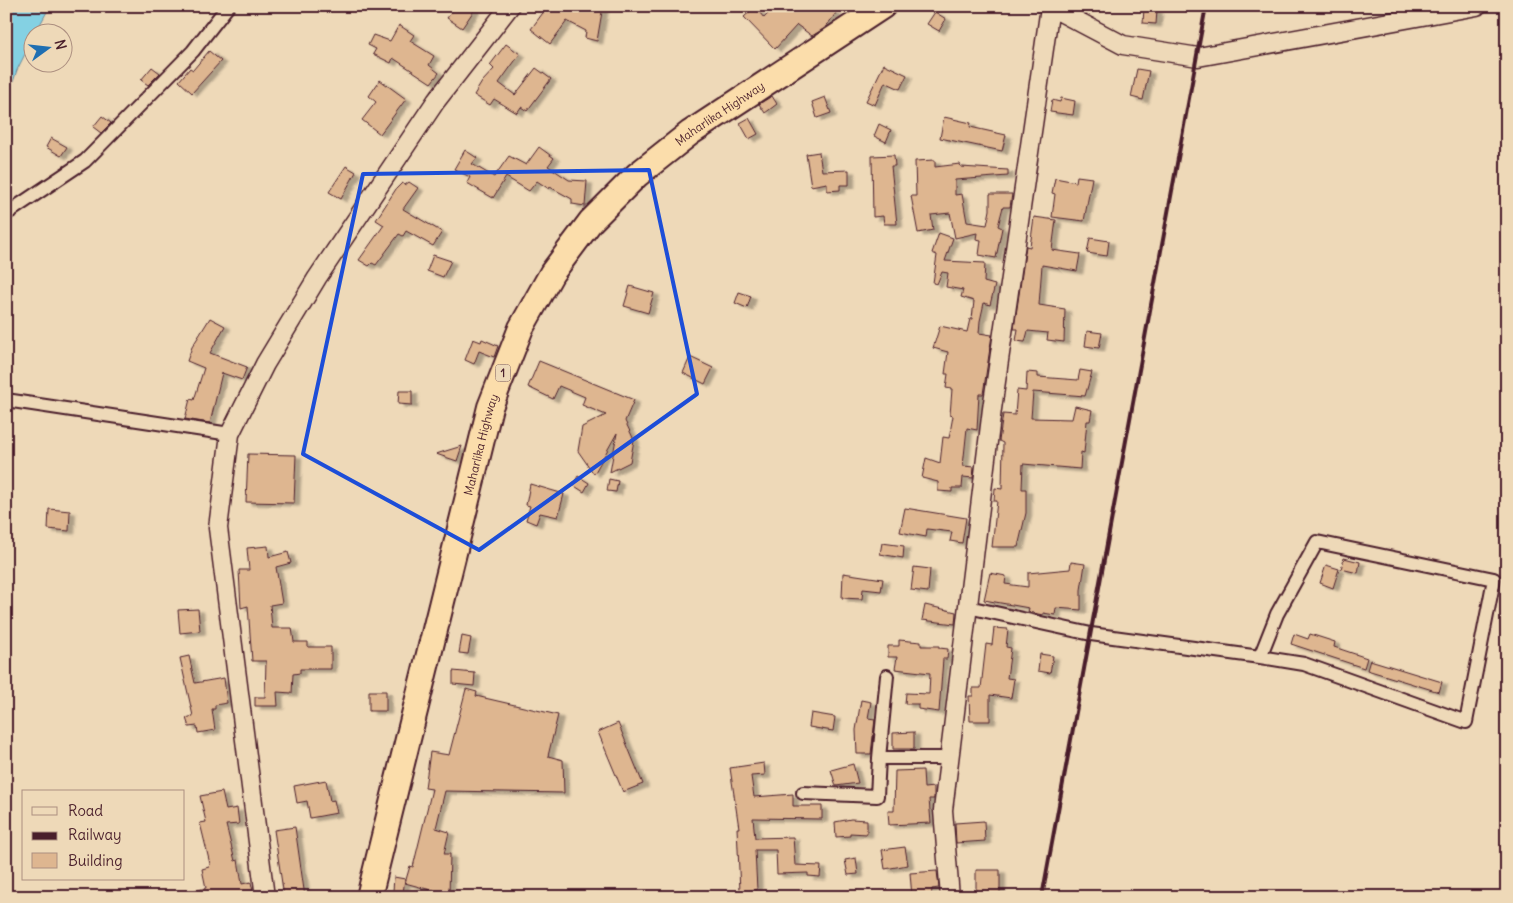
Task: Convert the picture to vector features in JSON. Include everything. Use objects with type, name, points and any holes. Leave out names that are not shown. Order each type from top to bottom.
[{"type":"highway","name":"Maharlika Highway","points":[[368,897],[490,407],[521,328],[552,272],[591,221],[637,175],[690,133],[883,6]]},
{"type":"street","points":[[6,214],[86,161],[193,51],[228,6]]},
{"type":"street","points":[[266,897],[218,528],[230,434],[264,364],[317,278],[436,101],[510,6]]},
{"type":"street","points":[[950,897],[943,810],[992,409],[1050,6],[1122,45],[1198,57],[1477,6]]},
{"type":"street","points":[[6,400],[230,434]]},
{"type":"street","points":[[968,607],[1091,634],[1304,664],[1466,722],[1494,579],[1317,542],[1277,614],[1260,657]]},
{"type":"street","points":[[804,793],[877,796],[887,676]]},
{"type":"street","points":[[879,758],[950,758]]},
{"type":"highlighted area","points":[[649,170],[697,394],[479,550],[303,454],[363,174]]},
{"type":"water","points":[[6,6],[50,6],[41,22],[22,22],[22,60],[6,103]]},
{"type":"building","points":[[456,6],[477,6],[462,28],[447,18]]},
{"type":"building","points":[[548,6],[603,6],[597,41],[585,38],[586,31],[567,21],[550,44],[531,29]]},
{"type":"building","points":[[775,6],[827,6],[836,13],[825,28],[812,36],[797,25],[775,49],[744,17],[755,7],[764,18]]},
{"type":"building","points":[[1144,8],[1157,10],[1156,24],[1143,23]]},
{"type":"building","points":[[935,12],[946,19],[939,31],[927,24]]},
{"type":"building","points":[[399,25],[414,35],[410,41],[434,56],[429,65],[439,73],[431,83],[393,58],[391,63],[373,54],[376,49],[368,45],[373,35],[390,41]]},
{"type":"building","points":[[506,44],[520,54],[499,83],[515,95],[536,68],[551,79],[527,111],[521,107],[517,113],[494,99],[490,105],[474,95],[482,82],[494,69],[490,65]]},
{"type":"building","points":[[209,51],[221,61],[192,93],[179,81],[190,68],[193,70]]},
{"type":"building","points":[[884,64],[907,75],[900,89],[885,82],[875,105],[866,101]]},
{"type":"building","points":[[152,67],[160,73],[148,85],[141,80]]},
{"type":"building","points":[[1137,69],[1149,71],[1143,100],[1131,97]]},
{"type":"building","points":[[380,80],[406,99],[380,134],[362,120],[376,102],[369,96]]},
{"type":"building","points":[[772,96],[777,104],[765,113],[759,104]]},
{"type":"building","points":[[825,97],[831,113],[817,118],[812,102]]},
{"type":"building","points":[[1061,98],[1075,101],[1073,115],[1050,112],[1052,100],[1060,102]]},
{"type":"building","points":[[102,116],[111,123],[101,133],[93,127]]},
{"type":"building","points":[[944,117],[971,123],[970,127],[1006,135],[1002,151],[940,138]]},
{"type":"building","points":[[749,118],[758,134],[749,139],[740,123]]},
{"type":"building","points":[[879,124],[891,130],[886,142],[874,136]]},
{"type":"building","points":[[51,138],[67,147],[61,156],[46,147]]},
{"type":"building","points":[[539,147],[554,158],[548,166],[569,180],[587,181],[585,206],[572,204],[572,199],[550,187],[549,189],[537,181],[529,191],[506,177],[493,198],[467,183],[470,177],[454,169],[465,150],[477,158],[472,164],[494,177],[509,156],[526,165]]},
{"type":"building","points":[[819,152],[822,171],[849,170],[849,185],[840,185],[840,190],[827,191],[827,183],[811,186],[806,154]]},
{"type":"building","points":[[894,155],[895,166],[891,166],[897,224],[884,224],[883,216],[873,217],[872,156]]},
{"type":"building","points":[[935,160],[935,167],[960,164],[961,167],[1008,170],[1008,176],[955,180],[955,195],[962,194],[967,222],[987,225],[990,210],[990,194],[1012,194],[1010,207],[1003,207],[998,226],[1002,228],[996,258],[979,255],[981,240],[976,239],[977,233],[955,238],[950,213],[931,215],[933,230],[918,233],[911,196],[916,196],[915,161]]},
{"type":"building","points":[[346,166],[356,172],[341,199],[329,192]]},
{"type":"building","points":[[1077,176],[1092,178],[1084,221],[1052,217],[1055,194],[1052,193],[1055,178],[1076,182]]},
{"type":"building","points":[[409,182],[418,188],[403,209],[442,232],[433,246],[406,231],[403,236],[399,234],[376,265],[372,263],[369,266],[359,260],[384,225],[376,220],[396,189],[402,183],[405,185]]},
{"type":"building","points":[[1034,217],[1056,220],[1052,250],[1080,254],[1077,271],[1042,265],[1039,305],[1065,309],[1064,342],[1047,340],[1048,333],[1028,331],[1025,342],[1016,341],[1018,329],[1014,329],[1026,246],[1030,247]]},
{"type":"building","points":[[939,233],[953,238],[945,261],[985,263],[984,282],[995,285],[990,305],[984,303],[980,321],[979,333],[992,335],[983,394],[979,394],[977,430],[967,428],[963,466],[974,467],[973,478],[963,477],[962,488],[952,488],[952,492],[938,491],[938,482],[922,478],[926,458],[940,463],[943,437],[949,438],[953,416],[950,415],[952,389],[946,388],[948,374],[945,374],[948,352],[933,348],[940,326],[967,332],[970,319],[972,319],[974,301],[961,297],[963,290],[946,287],[948,273],[942,272],[937,284],[933,283],[937,255],[932,253]]},
{"type":"building","points":[[1090,238],[1109,241],[1107,256],[1087,253]]},
{"type":"building","points":[[433,255],[451,261],[443,277],[427,271]]},
{"type":"building","points":[[630,286],[654,293],[648,313],[624,306]]},
{"type":"building","points":[[739,292],[751,296],[747,308],[735,303]]},
{"type":"building","points":[[210,318],[225,326],[210,353],[247,367],[242,380],[222,373],[210,423],[185,419],[190,399],[194,400],[204,368],[187,361],[192,347]]},
{"type":"building","points":[[1087,331],[1102,333],[1099,348],[1085,346]]},
{"type":"building","points":[[473,339],[481,342],[482,339],[498,346],[494,357],[479,351],[474,364],[465,360]]},
{"type":"building","points":[[690,357],[713,368],[705,384],[683,373]]},
{"type":"building","points":[[539,361],[634,400],[625,421],[634,440],[630,462],[610,472],[617,433],[594,474],[578,451],[582,427],[606,415],[582,405],[585,397],[559,386],[553,399],[528,387]]},
{"type":"building","points":[[1080,370],[1092,372],[1085,396],[1033,392],[1031,418],[1072,419],[1075,406],[1092,410],[1090,421],[1087,421],[1084,453],[1081,452],[1080,469],[1023,464],[1022,489],[1026,489],[1026,513],[1018,547],[992,547],[997,501],[994,501],[995,488],[1002,489],[1003,443],[999,441],[1003,414],[1015,415],[1017,390],[1026,391],[1027,372],[1038,373],[1038,377],[1078,380]]},
{"type":"building","points":[[399,391],[412,391],[412,405],[398,404]]},
{"type":"building","points":[[462,446],[457,461],[436,454]]},
{"type":"building","points":[[248,454],[296,455],[294,503],[246,502]]},
{"type":"building","points":[[578,476],[589,483],[584,492],[573,485]]},
{"type":"building","points":[[609,479],[618,481],[616,492],[607,491]]},
{"type":"building","points":[[530,484],[564,494],[558,517],[540,513],[536,524],[526,520],[530,506],[526,505]]},
{"type":"building","points":[[905,508],[966,518],[962,543],[950,541],[952,532],[927,529],[926,537],[900,532]]},
{"type":"building","points":[[49,509],[70,511],[69,531],[48,529]]},
{"type":"building","points":[[882,543],[904,546],[903,558],[880,554]]},
{"type":"building","points":[[268,546],[269,557],[288,552],[291,563],[276,567],[282,603],[270,605],[272,628],[292,628],[294,642],[308,642],[308,647],[331,647],[331,669],[300,669],[300,673],[293,674],[292,693],[277,692],[278,706],[255,706],[255,697],[265,697],[266,661],[252,661],[248,606],[241,608],[239,570],[249,570],[247,548]]},
{"type":"building","points":[[1344,558],[1360,562],[1358,573],[1341,569]]},
{"type":"building","points":[[1071,562],[1085,564],[1081,590],[1081,610],[1056,608],[1055,615],[1043,613],[1043,615],[1028,612],[1029,608],[984,600],[990,573],[1006,576],[1005,584],[1028,587],[1028,573],[1070,569]]},
{"type":"building","points":[[1326,565],[1339,569],[1333,588],[1320,583]]},
{"type":"building","points":[[914,567],[930,569],[928,592],[911,590]]},
{"type":"building","points":[[843,573],[883,579],[881,591],[863,589],[862,599],[842,598]]},
{"type":"building","points":[[925,605],[956,612],[955,624],[922,620]]},
{"type":"building","points":[[198,609],[200,631],[180,633],[178,610]]},
{"type":"building","points":[[994,628],[1008,629],[1006,647],[1011,648],[1007,678],[1014,679],[1011,698],[990,695],[990,721],[970,721],[969,696],[973,696],[973,688],[981,688],[986,644],[992,645]]},
{"type":"building","points":[[1294,634],[1308,639],[1310,634],[1335,642],[1334,647],[1367,658],[1364,668],[1291,644]]},
{"type":"building","points":[[462,636],[471,638],[468,654],[459,653]]},
{"type":"building","points":[[899,640],[921,642],[921,646],[939,646],[939,648],[948,649],[947,659],[943,659],[939,712],[918,709],[918,704],[905,704],[906,693],[929,694],[930,673],[895,669],[897,657],[888,657],[888,646],[899,646]]},
{"type":"building","points":[[1040,654],[1053,656],[1050,673],[1038,671]]},
{"type":"building","points":[[189,656],[195,683],[224,678],[227,703],[215,705],[215,709],[212,709],[215,730],[198,733],[197,726],[189,727],[186,718],[193,716],[180,658]]},
{"type":"building","points":[[1370,660],[1442,682],[1439,692],[1367,670]]},
{"type":"building","points":[[453,671],[475,673],[474,686],[453,684]]},
{"type":"building","points":[[466,689],[477,692],[476,696],[558,715],[548,756],[563,760],[564,793],[445,791],[436,828],[449,832],[444,854],[450,854],[449,895],[405,883],[410,866],[413,867],[432,789],[425,788],[430,752],[449,755]]},
{"type":"building","points":[[369,691],[386,691],[386,711],[369,711]]},
{"type":"building","points":[[861,700],[871,702],[868,718],[875,719],[871,754],[857,754],[856,730]]},
{"type":"building","points":[[811,713],[835,717],[833,731],[809,727]]},
{"type":"building","points":[[618,723],[643,784],[623,792],[598,732]]},
{"type":"building","points":[[914,732],[914,749],[893,749],[893,733]]},
{"type":"building","points":[[764,763],[765,775],[751,776],[754,797],[793,794],[793,806],[822,806],[822,819],[753,818],[755,838],[793,837],[795,865],[821,866],[820,877],[808,876],[808,873],[777,874],[776,850],[755,850],[757,890],[740,891],[737,828],[739,828],[730,768]]},
{"type":"building","points":[[853,764],[858,783],[836,786],[831,770]]},
{"type":"building","points":[[923,770],[924,788],[934,787],[934,799],[929,799],[931,823],[889,825],[888,811],[894,811],[895,771]]},
{"type":"building","points":[[326,780],[330,801],[334,800],[337,813],[310,818],[307,801],[297,803],[294,786]]},
{"type":"building","points":[[222,792],[226,810],[237,808],[239,824],[226,825],[235,861],[238,860],[242,884],[251,882],[254,897],[184,897],[183,894],[206,888],[202,869],[209,867],[210,864],[200,823],[206,822],[200,796]]},
{"type":"building","points":[[851,819],[867,820],[867,834],[850,833],[850,836],[836,837],[835,822]]},
{"type":"building","points":[[984,821],[985,841],[956,843],[955,823]]},
{"type":"building","points":[[295,827],[305,897],[284,897],[274,830]]},
{"type":"building","points":[[905,847],[908,865],[885,869],[882,850]]},
{"type":"building","points":[[856,858],[858,874],[848,875],[845,860]]},
{"type":"building","points":[[976,870],[1000,870],[1000,893],[976,893]]},
{"type":"building","points":[[937,871],[939,888],[932,889],[931,897],[912,897],[910,873]]},
{"type":"building","points":[[394,877],[405,879],[403,893],[393,891]]},
{"type":"railway","points":[[1042,897],[1206,6]]}]
